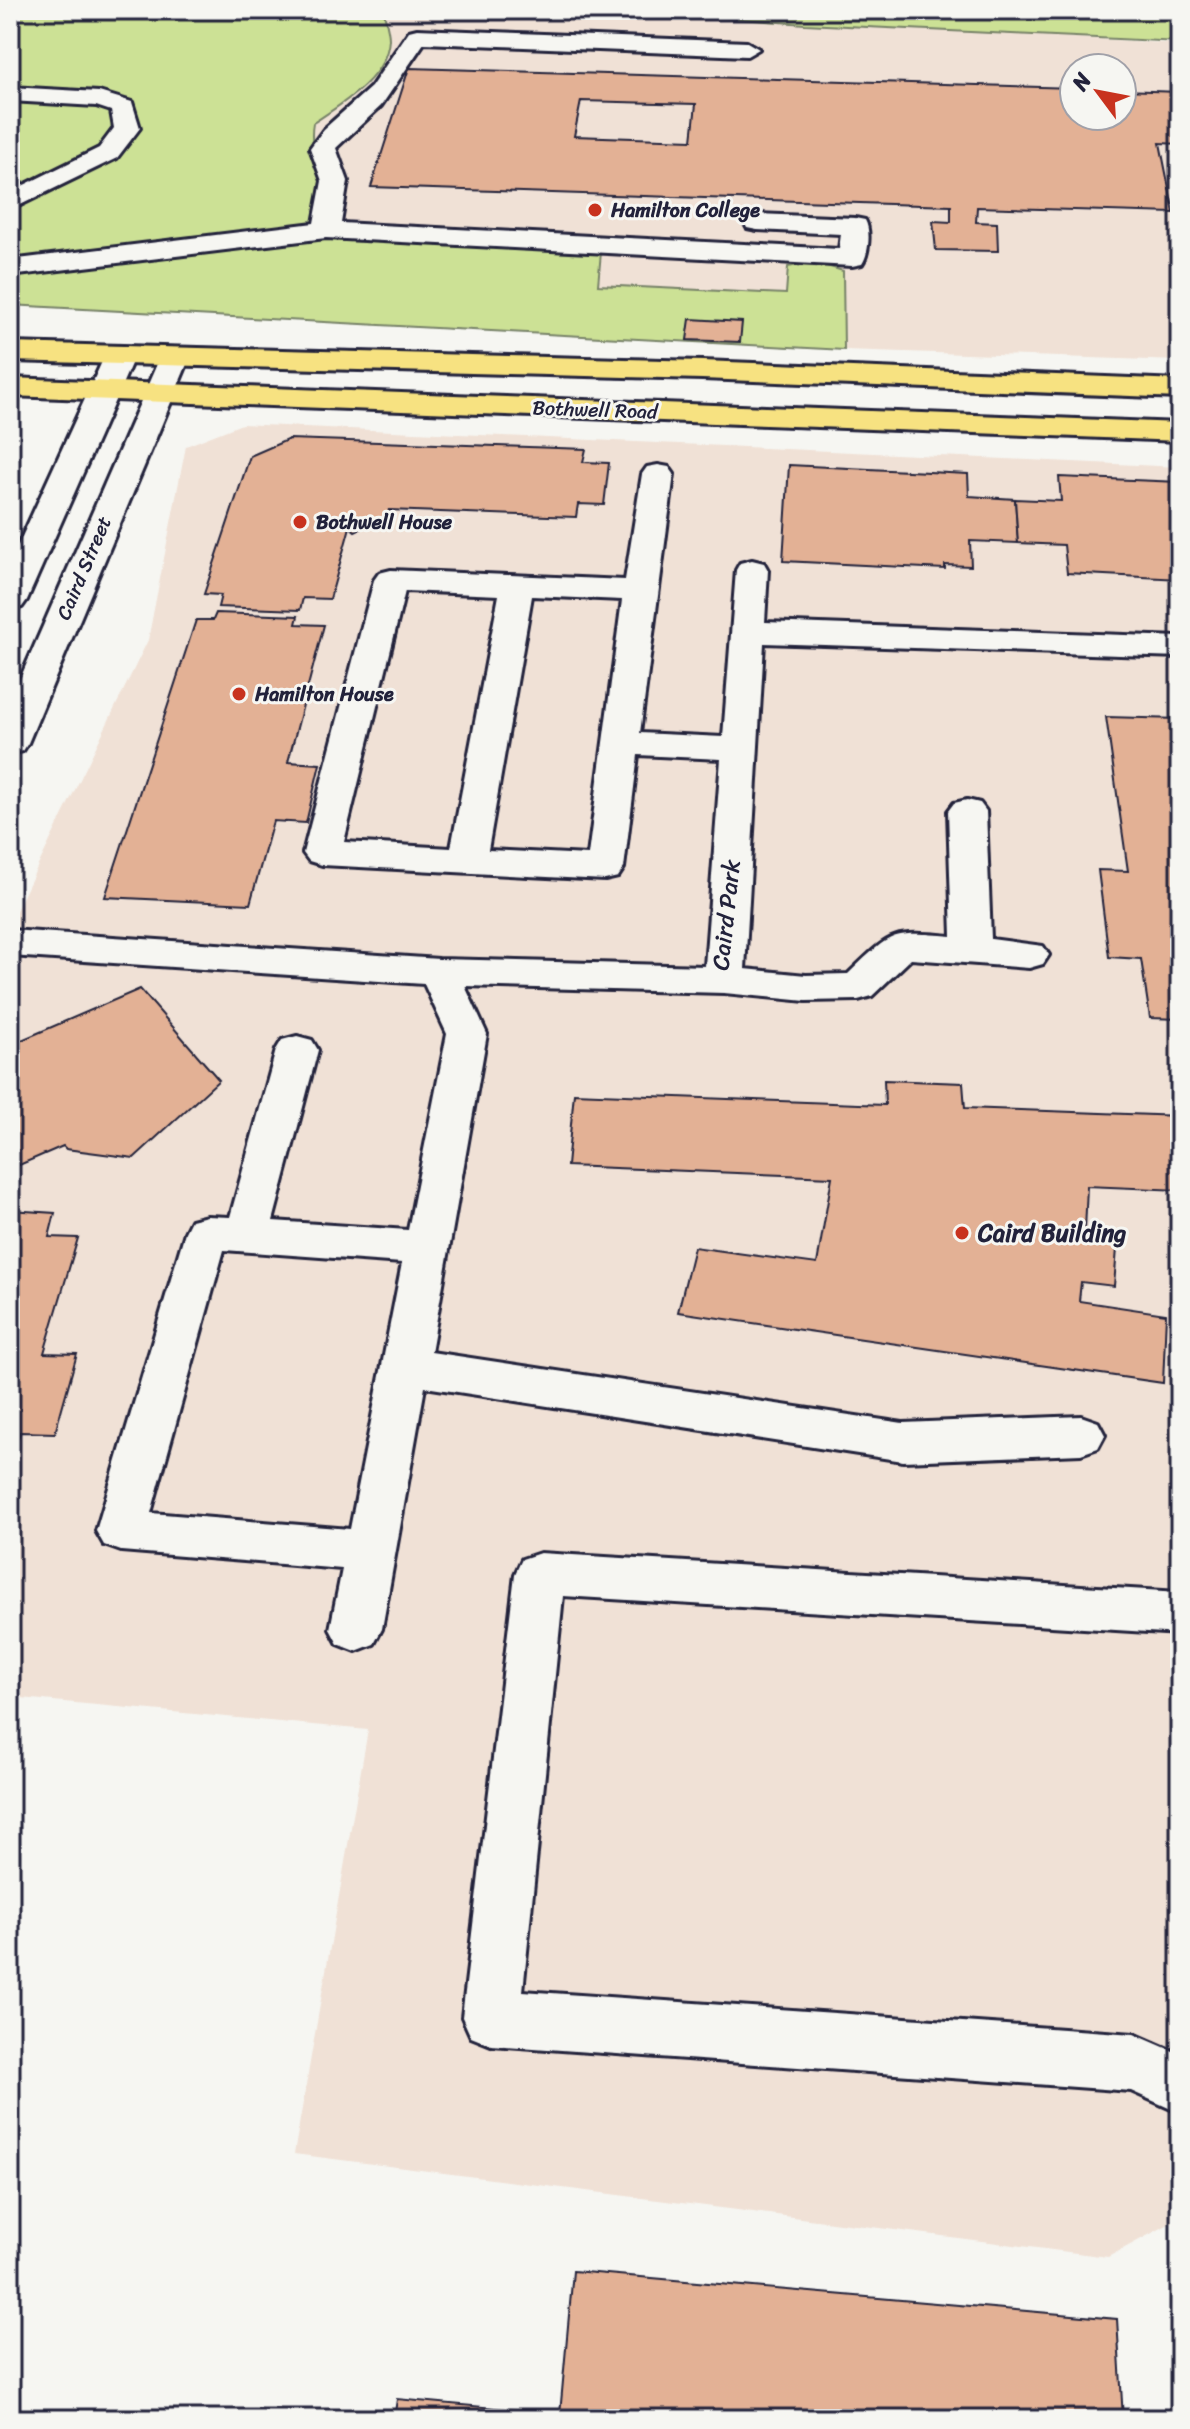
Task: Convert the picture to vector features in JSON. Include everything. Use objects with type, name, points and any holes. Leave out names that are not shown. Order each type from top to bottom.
[{"type":"main road","name":"Bothwell Road","points":[[10,352],[702,370],[1180,389]]},
{"type":"main road","name":"Bothwell Road","points":[[10,387],[1180,432]]},
{"type":"street","points":[[326,230],[335,181],[323,148],[333,129],[361,113],[386,86],[417,36],[747,49]]},
{"type":"street","points":[[10,94],[99,99],[123,107],[127,128],[108,153],[10,202]]},
{"type":"street","points":[[10,268],[326,230],[852,258],[855,226],[757,222]]},
{"type":"street","points":[[10,600],[120,355]]},
{"type":"street","name":"Caird Street","points":[[10,743],[175,357]]},
{"type":"street","points":[[640,591],[391,580],[322,853],[605,868],[658,474]]},
{"type":"street","name":"Caird Park","points":[[10,943],[439,972],[724,980],[752,570]]},
{"type":"street","points":[[467,861],[517,586]]},
{"type":"street","points":[[10,624],[59,627]]},
{"type":"street","points":[[750,632],[1180,647]]},
{"type":"street","points":[[621,743],[740,749]]},
{"type":"street","points":[[967,811],[972,951]]},
{"type":"street","points":[[724,980],[806,988],[858,987],[902,945],[1029,955]]},
{"type":"street","points":[[356,1629],[467,1034],[439,972]]},
{"type":"street","points":[[247,1235],[297,1050]]},
{"type":"street","points":[[371,1551],[121,1531],[207,1232],[427,1248]]},
{"type":"street","points":[[405,1366],[903,1442],[1081,1435]]},
{"type":"street","points":[[1180,1613],[540,1574],[491,2017],[1134,2063],[1180,2084]]},
{"type":"shaded area","name":"Hamilton College","points":[[10,10],[384,13],[621,10],[1180,44],[1180,361],[844,350],[10,305]]},
{"type":"shaded area","points":[[242,424],[1180,467],[1180,2218],[1108,2257],[294,2154],[368,1730],[10,1697],[10,923],[148,640],[186,446]]},
{"type":"green space","points":[[10,10],[417,10],[384,13],[389,39],[380,66],[361,88],[313,123],[313,146],[323,191],[322,218],[336,240],[601,252],[598,285],[786,294],[788,267],[814,262],[843,271],[844,350],[10,305]]},
{"type":"green space","points":[[621,10],[1180,10],[1180,42],[805,24]]},
{"type":"building","points":[[409,68],[1058,88],[1058,132],[1138,132],[1138,91],[1180,92],[1180,144],[1160,143],[1174,213],[977,207],[976,222],[997,223],[998,251],[936,250],[933,221],[951,222],[951,206],[371,187]],"holes":[[[581,101],[696,104],[692,140],[574,136]]]},
{"type":"building","points":[[690,319],[742,322],[740,342],[687,340]]},
{"type":"building","name":"Bothwell House","points":[[289,439],[586,449],[583,462],[609,463],[604,505],[578,504],[576,517],[388,510],[393,513],[355,531],[350,527],[330,599],[303,598],[300,610],[218,607],[221,595],[204,594],[250,456]]},
{"type":"building","points":[[789,465],[968,474],[969,496],[1015,499],[1018,543],[970,541],[971,566],[945,565],[945,569],[783,561]]},
{"type":"building","points":[[1059,477],[1180,482],[1180,579],[1067,573],[1064,545],[1018,543],[1015,499],[1061,501]]},
{"type":"building","name":"Hamilton House","points":[[216,613],[298,616],[296,624],[324,625],[288,762],[320,764],[306,823],[273,821],[250,904],[105,897],[196,620],[213,620]]},
{"type":"building","points":[[1106,717],[1180,719],[1180,1019],[1150,1018],[1141,959],[1109,957],[1098,870],[1128,871]]},
{"type":"building","points":[[140,989],[219,1080],[134,1158],[66,1149],[63,1146],[10,1169],[10,1045]]},
{"type":"building","name":"Caird Building","points":[[884,1080],[963,1083],[965,1108],[1180,1116],[1180,1190],[1087,1186],[1085,1231],[1118,1236],[1114,1286],[1081,1282],[1079,1301],[1166,1314],[1163,1383],[678,1312],[694,1247],[817,1264],[832,1177],[567,1166],[574,1093],[885,1105]]},
{"type":"building","points":[[10,1210],[55,1213],[49,1237],[78,1238],[44,1353],[77,1354],[55,1433],[20,1432],[10,1463]]},
{"type":"building","points":[[573,2271],[1117,2319],[1123,2419],[394,2419],[397,2399],[560,2414]]},
{"type":"place","name":"Hamilton College","points":[[595,210]]},
{"type":"place","name":"Bothwell House","points":[[300,522]]},
{"type":"place","name":"Hamilton House","points":[[239,694]]},
{"type":"place","name":"Caird Building","points":[[962,1233]]}]
